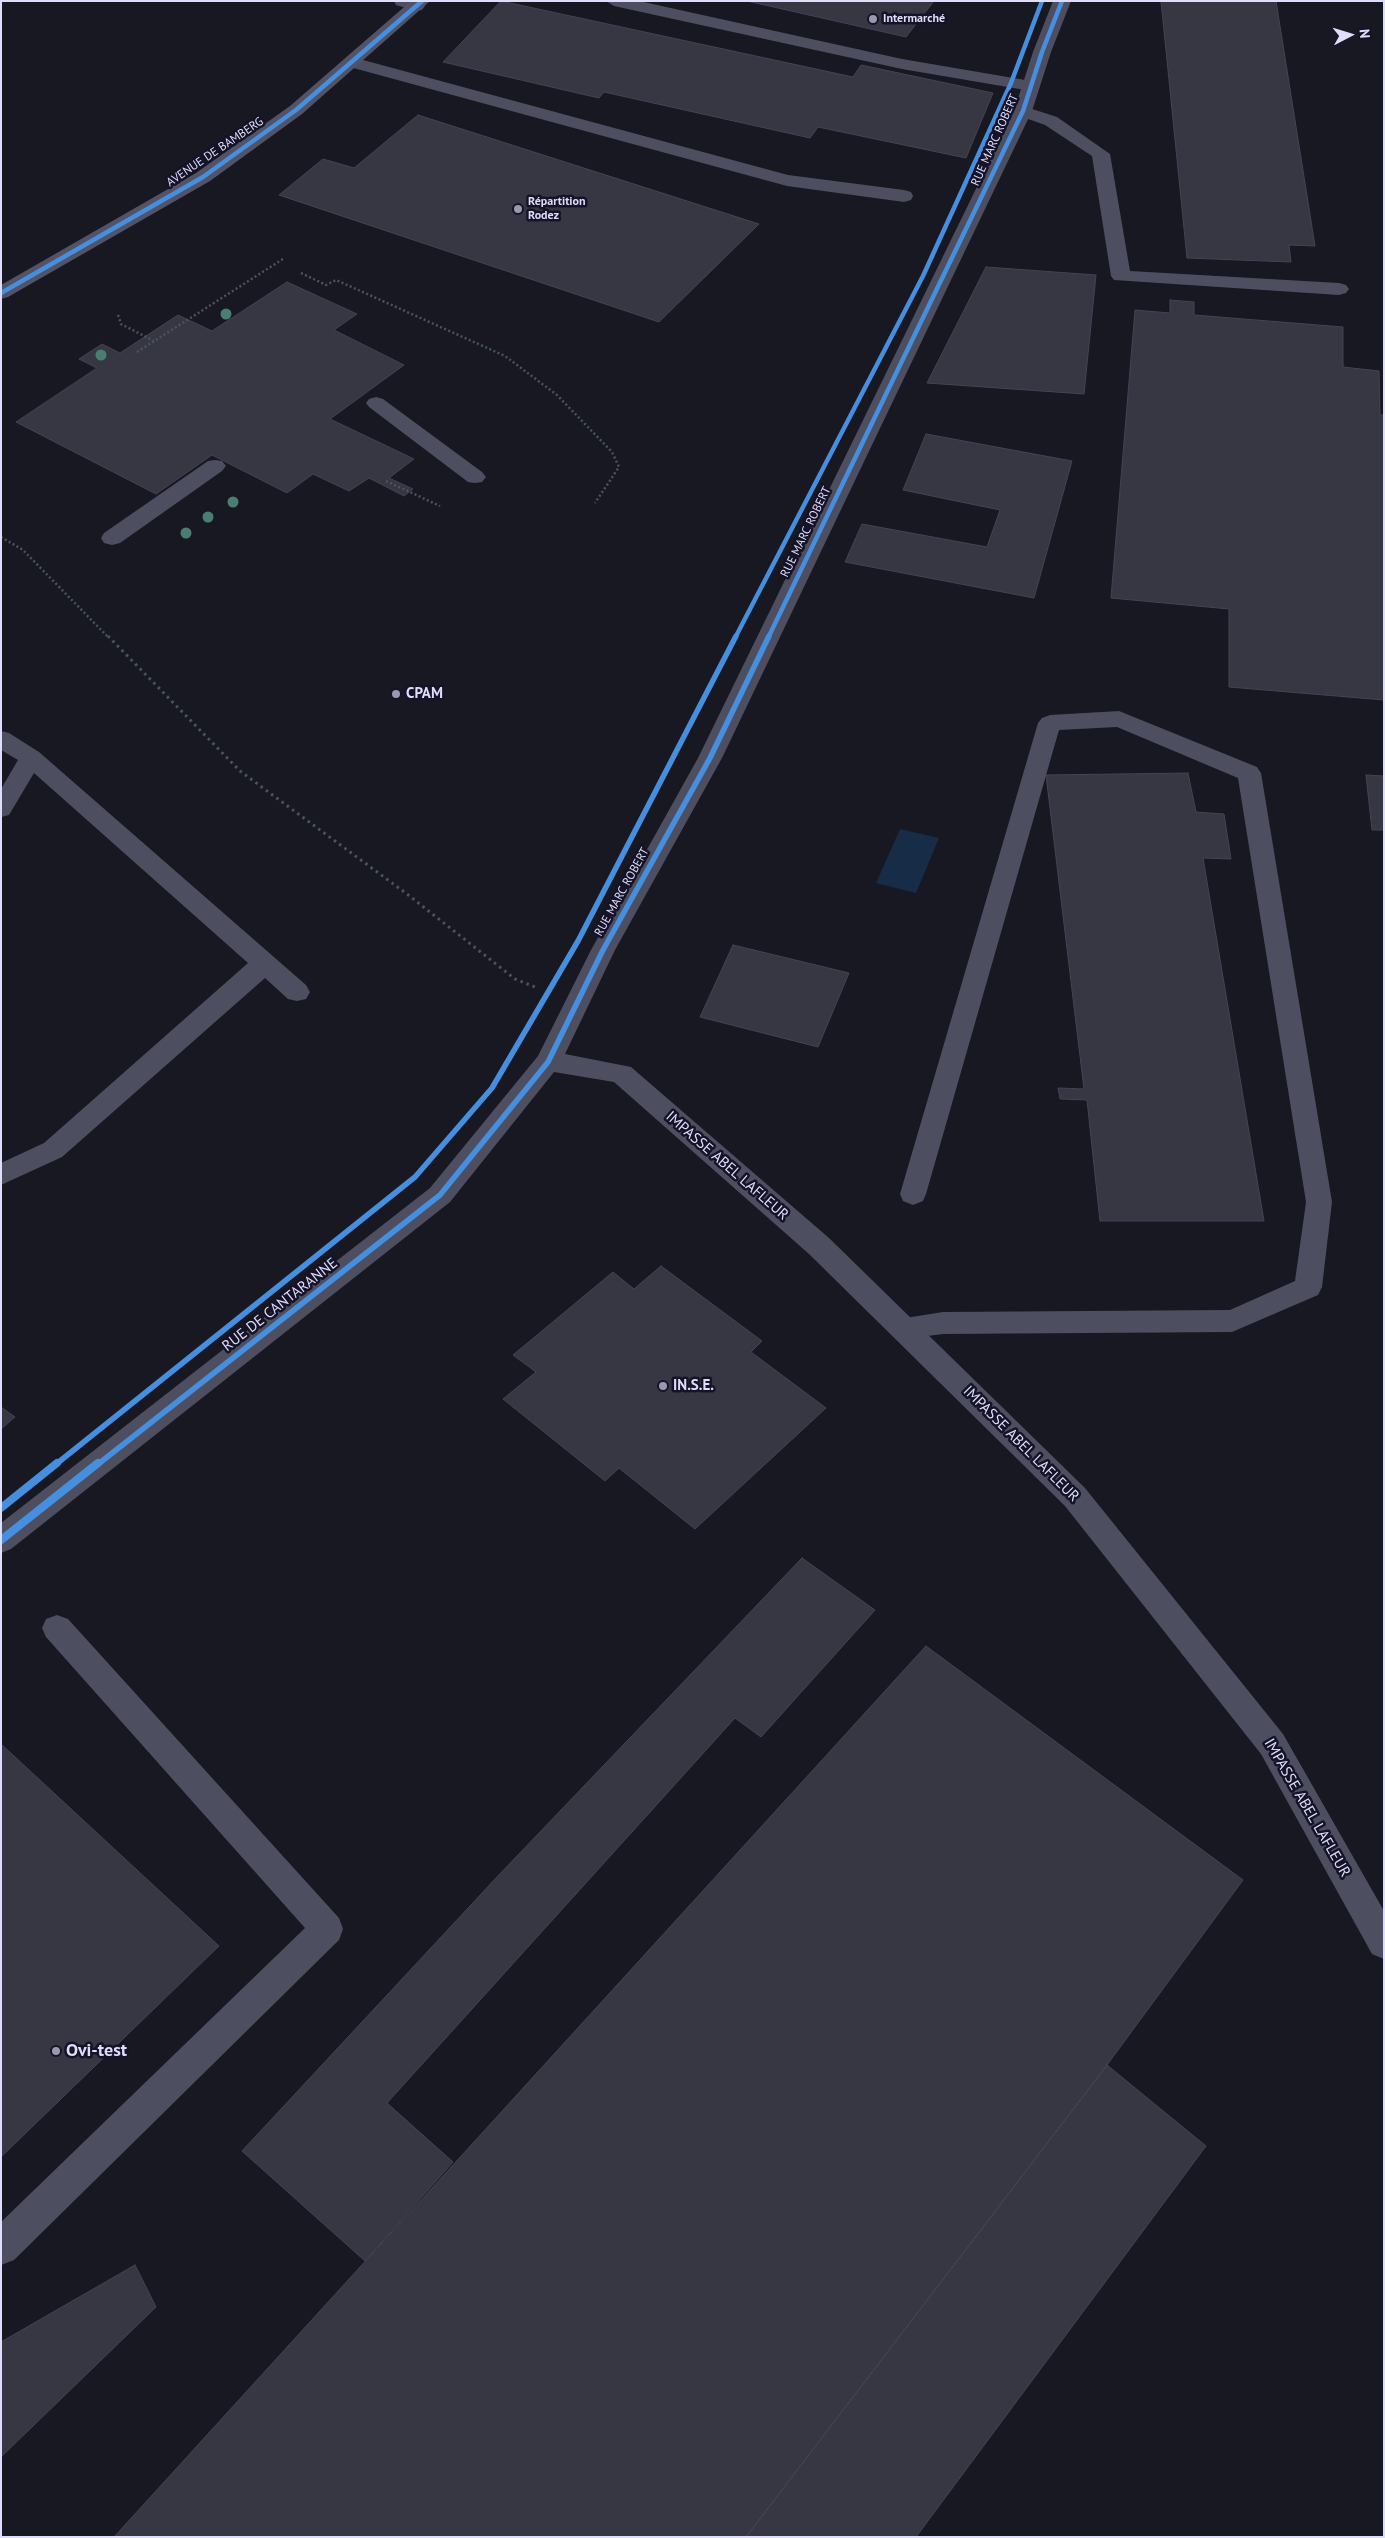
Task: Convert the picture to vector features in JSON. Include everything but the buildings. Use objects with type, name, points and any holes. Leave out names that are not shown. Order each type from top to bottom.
[{"type":"main road","name":"AVENUE DE BAMBERG","points":[[1,293],[202,177],[296,110],[352,62],[413,3]]},
{"type":"street","points":[[614,1],[902,64],[971,74],[1031,86]]},
{"type":"street","name":"RUE MARC ROBERT","points":[[548,1062],[603,950],[710,758],[1023,111],[1062,1]]},
{"type":"street","points":[[352,62],[787,180],[904,196]]},
{"type":"street","points":[[1023,111],[1051,121],[1101,154],[1121,276],[1339,289]]},
{"type":"street","points":[[376,403],[475,477]]},
{"type":"street","points":[[112,538],[215,466]]},
{"type":"street","points":[[903,1328],[943,1323],[1232,1321],[1308,1287],[1319,1202],[1249,773],[1119,719],[1050,723],[912,1194]]},
{"type":"street","points":[[1,739],[31,758],[297,992]]},
{"type":"street","points":[[1,809],[31,758]]},
{"type":"street","points":[[1,1175],[53,1150],[264,964]]},
{"type":"street","name":"IMPASSE ABEL LAFLEUR","points":[[548,1062],[574,1064],[622,1074],[819,1246],[1075,1497],[1272,1744],[1384,1942]]},
{"type":"street","name":"RUE DE CANTARANNE","points":[[1,1540],[440,1195],[548,1062]]},
{"type":"street","points":[[1,2247],[327,1928],[57,1628]]},
{"type":"path","points":[[137,352],[283,259]]},
{"type":"path","points":[[301,273],[326,285],[336,280],[504,356],[558,395],[612,452],[619,467],[594,503]]},
{"type":"path","points":[[118,315],[121,324],[154,341]]},
{"type":"path","points":[[386,481],[425,501],[443,507]]},
{"type":"path","points":[[1,537],[23,550],[240,771],[407,894],[515,979],[540,990]]},
{"type":"water","points":[[900,829],[939,838],[916,893],[876,883]]},
{"type":"cycle path","points":[[1,293],[203,177],[296,110],[422,1]]},
{"type":"cycle path","points":[[1,1508],[415,1177],[492,1088],[578,941],[923,276],[1011,83],[1042,1]]},
{"type":"cycle path","points":[[1,1540],[440,1195],[548,1062],[603,950],[710,758],[1023,111],[1042,52],[1062,1]]},
{"type":"place","name":"Intermarché","points":[[873,19]]},
{"type":"place","name":"Répartition Rodez","points":[[518,209]]},
{"type":"place","name":"CPAM","points":[[396,694]]},
{"type":"place","name":"IN.S.E.","points":[[663,1386]]},
{"type":"place","name":"Ovi-test","points":[[56,2051]]}]
